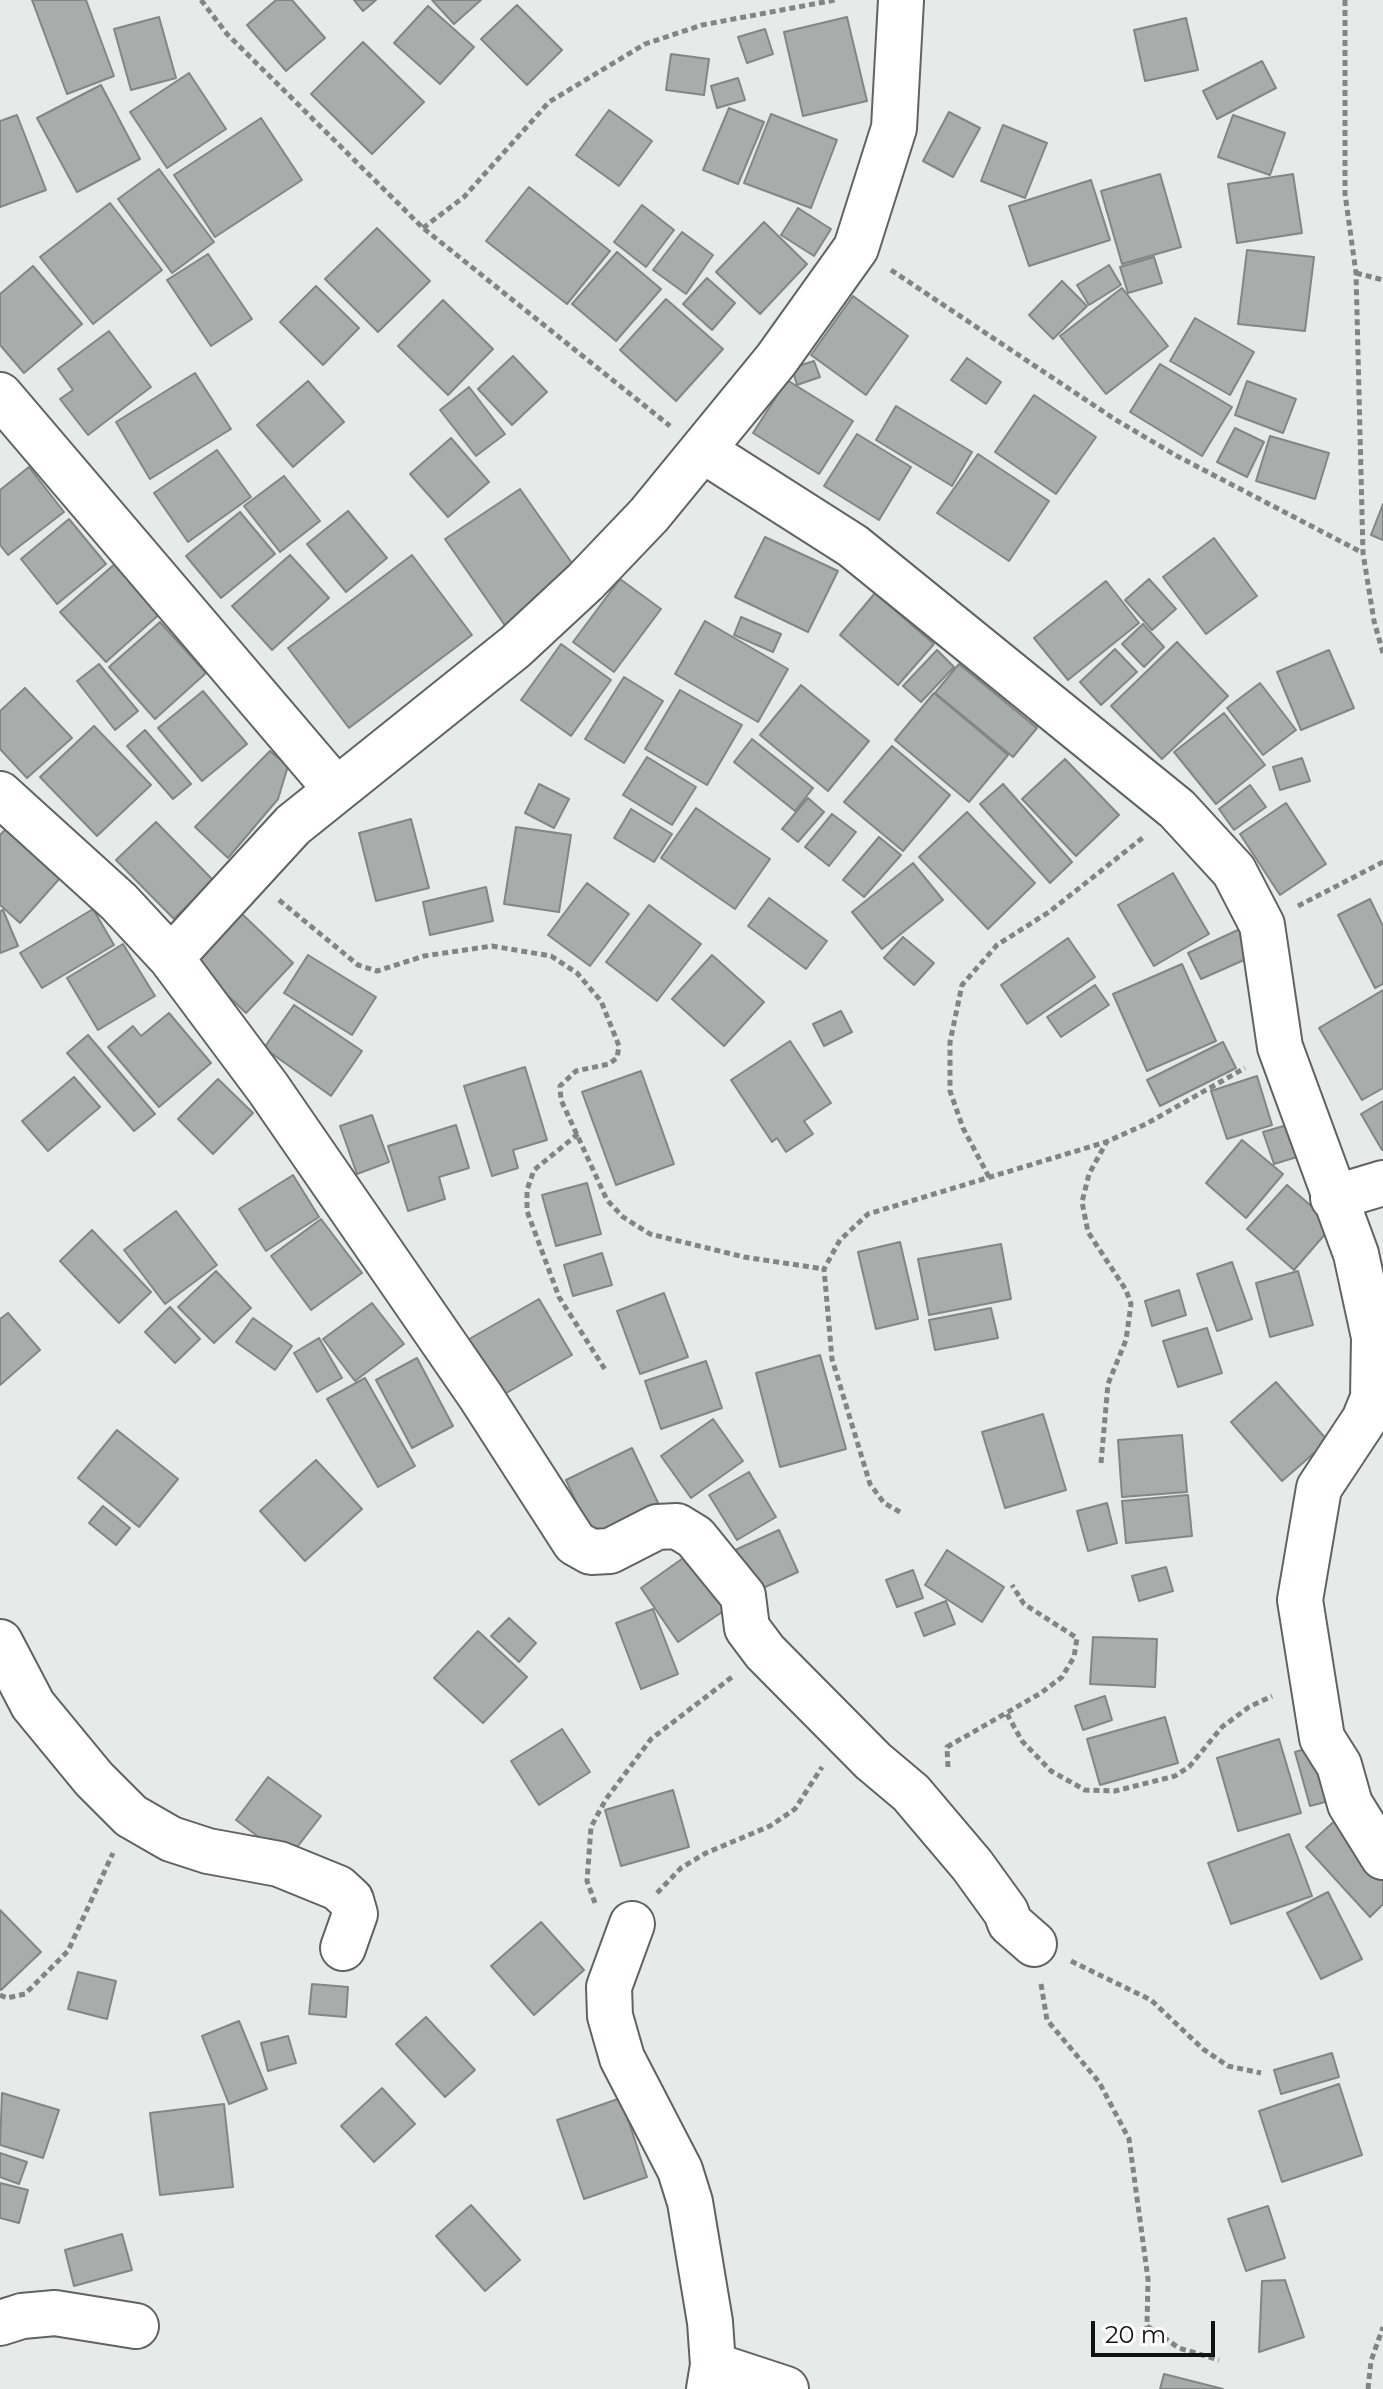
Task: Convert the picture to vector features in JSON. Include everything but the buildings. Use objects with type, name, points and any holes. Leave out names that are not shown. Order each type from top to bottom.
[{"type":"street","points":[[171,958],[293,825],[538,626],[649,515],[704,451],[856,248],[894,128],[901,0]]},
{"type":"street","points":[[0,395],[335,788]]},
{"type":"street","points":[[704,451],[853,546],[1177,809],[1234,871],[1262,925],[1280,1047],[1356,1254],[1374,1337],[1373,1398],[1364,1420],[1319,1488],[1300,1600],[1322,1738],[1339,1765],[1350,1804],[1383,1857]]},
{"type":"street","points":[[0,794],[119,902],[171,958],[277,1101],[481,1397],[575,1543],[591,1552],[610,1551],[657,1527],[677,1526],[695,1537],[743,1596],[747,1628],[765,1652],[873,1761],[911,1793],[972,1865],[1006,1912],[1010,1923],[1034,1944]]},
{"type":"street","points":[[1333,1198],[1383,1183]]},
{"type":"street","points":[[0,1642],[33,1705],[94,1779],[131,1816],[171,1839],[208,1851],[279,1864],[338,1888],[351,1900],[355,1914],[343,1948]]},
{"type":"street","points":[[632,1924],[609,1987],[610,2016],[622,2058],[680,2170],[690,2202],[710,2322],[711,2377],[786,2389]]},
{"type":"street","points":[[0,2323],[22,2316],[55,2313],[136,2326]]},
{"type":"path","points":[[201,0],[227,34],[423,228],[704,451]]},
{"type":"path","points":[[423,228],[464,197],[549,102],[645,44],[702,25],[835,0]]},
{"type":"path","points":[[1345,0],[1345,194],[1356,273],[1363,553],[1374,621],[1383,653]]},
{"type":"path","points":[[856,248],[1116,420],[1177,456],[1363,553]]},
{"type":"path","points":[[1356,273],[1383,280]]},
{"type":"path","points":[[989,1177],[963,1128],[950,1091],[950,1042],[962,985],[997,945],[1104,871],[1177,809]]},
{"type":"path","points":[[1262,925],[1383,862]]},
{"type":"path","points":[[248,874],[358,965],[377,971],[424,956],[492,946],[551,956],[577,973],[601,1001],[619,1046],[617,1058],[609,1064],[576,1071],[560,1086],[561,1100],[607,1200],[623,1217],[650,1234],[744,1257],[824,1269]]},
{"type":"path","points":[[900,1512],[884,1503],[870,1484],[830,1351],[824,1269],[840,1240],[868,1214],[1106,1142],[1190,1100],[1280,1047]]},
{"type":"path","points":[[578,1134],[534,1170],[527,1190],[527,1211],[559,1297],[606,1371]]},
{"type":"path","points":[[1101,1463],[1108,1384],[1126,1340],[1131,1304],[1126,1290],[1088,1232],[1082,1202],[1089,1174],[1106,1142]]},
{"type":"path","points":[[948,1779],[947,1747],[1007,1714],[1062,1677],[1074,1657],[1077,1638],[1024,1604],[1012,1585]]},
{"type":"path","points":[[1007,1714],[1022,1741],[1051,1771],[1085,1790],[1115,1791],[1161,1781],[1189,1767],[1222,1727],[1249,1707],[1303,1678],[1309,1649]]},
{"type":"path","points":[[765,1652],[651,1739],[625,1771],[591,1827],[587,1881],[592,1899],[610,1921],[632,1924],[681,1868],[706,1853],[770,1826],[795,1809],[827,1762]]},
{"type":"path","points":[[0,1995],[7,1998],[25,1994],[68,1951],[131,1816]]},
{"type":"path","points":[[1034,1944],[1151,2000],[1203,2049],[1228,2066],[1261,2073]]},
{"type":"path","points":[[1034,1944],[1047,2020],[1099,2082],[1129,2139],[1148,2279],[1147,2326],[1179,2348],[1219,2360]]},
{"type":"path","points":[[1368,2389],[1371,2361],[1383,2327]]}]
